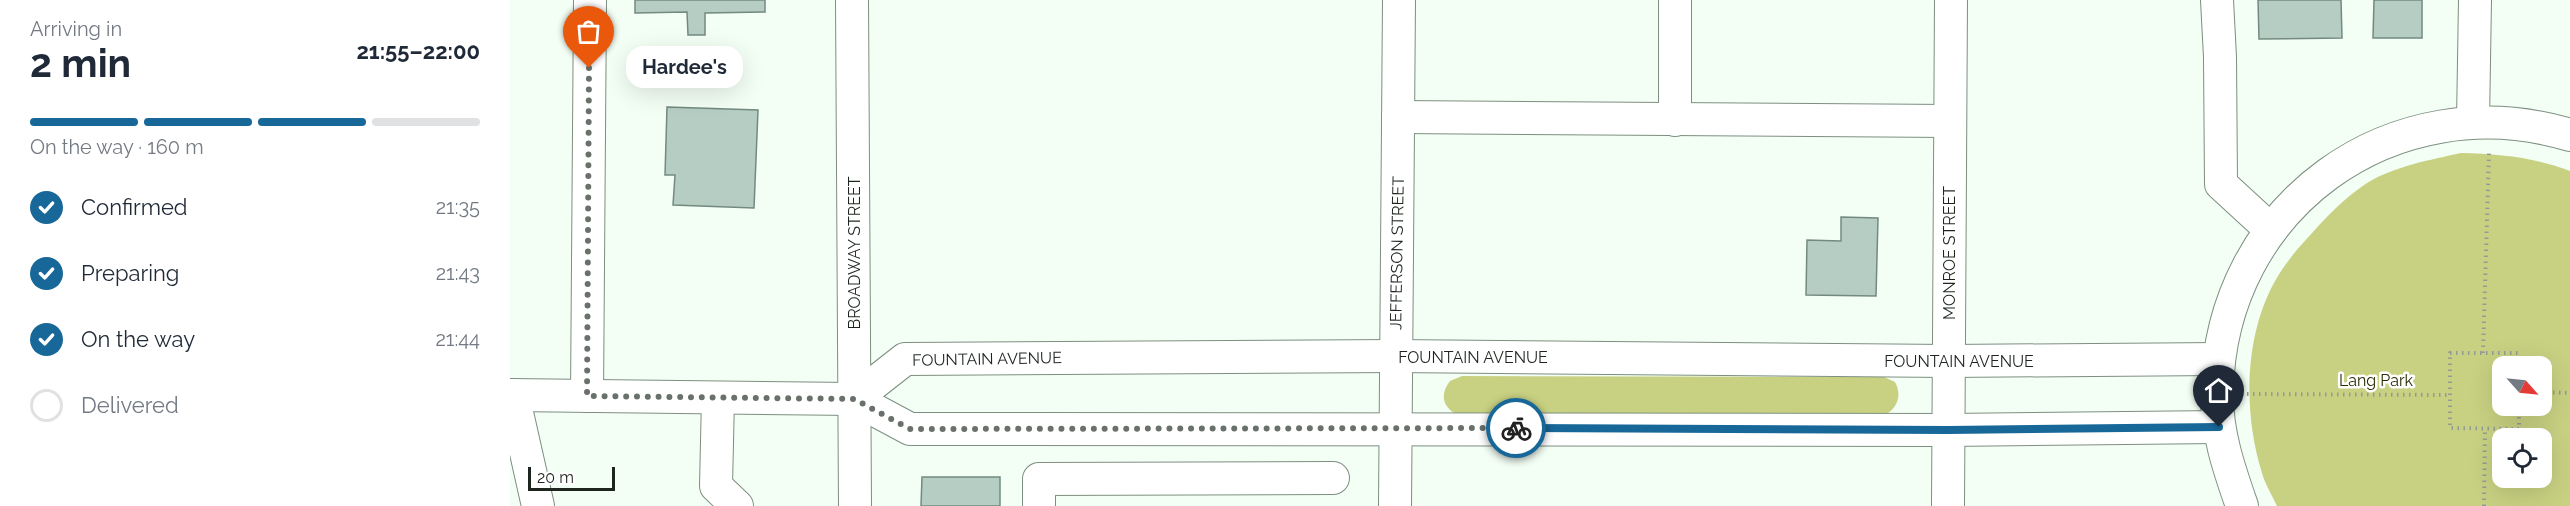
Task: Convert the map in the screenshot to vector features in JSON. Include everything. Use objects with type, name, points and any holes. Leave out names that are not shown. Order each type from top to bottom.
[{"type":"street","points":[[587,396],[590,0]]},
{"type":"street","name":"BROADWAY STREET","points":[[852,0],[855,506]]},
{"type":"street","name":"JEFFERSON STREET","points":[[1395,506],[1399,0]]},
{"type":"street","points":[[1674,120],[1675,0]]},
{"type":"street","name":"MONROE STREET","points":[[1948,506],[1951,0]]},
{"type":"street","points":[[2217,0],[2221,184],[2271,230]]},
{"type":"street","points":[[2475,0],[2482,121]]},
{"type":"street","points":[[1398,117],[1950,122]]},
{"type":"street","points":[[2242,506],[2228,469],[2219,427],[2217,393],[2219,359],[2226,322],[2238,286],[2255,253],[2271,230],[2303,194],[2332,170],[2365,150],[2399,135],[2436,126],[2482,121],[2546,128],[2570,135]]},
{"type":"street","name":"FOUNTAIN AVENUE","points":[[854,399],[905,359],[1395,356],[1949,361],[2219,359]]},
{"type":"street","points":[[538,506],[512,395],[854,399],[910,429],[1948,430],[2219,427]]},
{"type":"street","points":[[718,398],[716,486],[737,506]]},
{"type":"street","points":[[1040,429],[1039,492],[1115,478],[1202,479],[1247,493],[1320,478],[1307,429]]},
{"type":"street","points":[[1115,478],[1116,429]]},
{"type":"street","points":[[1202,429],[1202,479]]},
{"type":"path","points":[[2482,121],[2483,353]]},
{"type":"path","points":[[2519,356],[2519,353],[2450,352],[2450,428],[2519,429],[2519,416]]},
{"type":"path","points":[[2552,392],[2570,393]]},
{"type":"path","points":[[2217,393],[2450,395]]},
{"type":"path","points":[[2484,506],[2485,429]]},
{"type":"green space","name":"Lang Park","points":[[2461,153],[2489,154],[2543,162],[2570,171],[2570,506],[2277,506],[2263,477],[2255,447],[2249,391],[2255,335],[2274,283],[2304,242],[2345,200],[2378,177],[2413,164]]},
{"type":"green space","points":[[1462,376],[1884,377],[1895,382],[1898,401],[1885,415],[1458,415],[1446,405],[1444,391],[1450,381]]},
{"type":"building","points":[[635,0],[765,0],[765,12],[705,13],[705,35],[688,35],[687,12],[635,13]]},
{"type":"building","points":[[2258,0],[2341,0],[2342,38],[2259,39]]},
{"type":"building","points":[[2374,0],[2422,0],[2422,38],[2373,38]]},
{"type":"building","points":[[667,107],[758,110],[754,208],[673,205],[675,175],[665,175]]},
{"type":"building","points":[[1841,217],[1878,218],[1876,296],[1806,295],[1807,240],[1841,241]]},
{"type":"building","points":[[922,477],[1000,477],[1000,506],[921,506]]},
{"type":"way so far","points":[[589,68],[587,396],[854,399],[910,429],[1516,428]]},
{"type":"place","name":"Hardee's","points":[[589,68]]},
{"type":"route","points":[[1516,428],[1948,430],[2219,427]]}]
